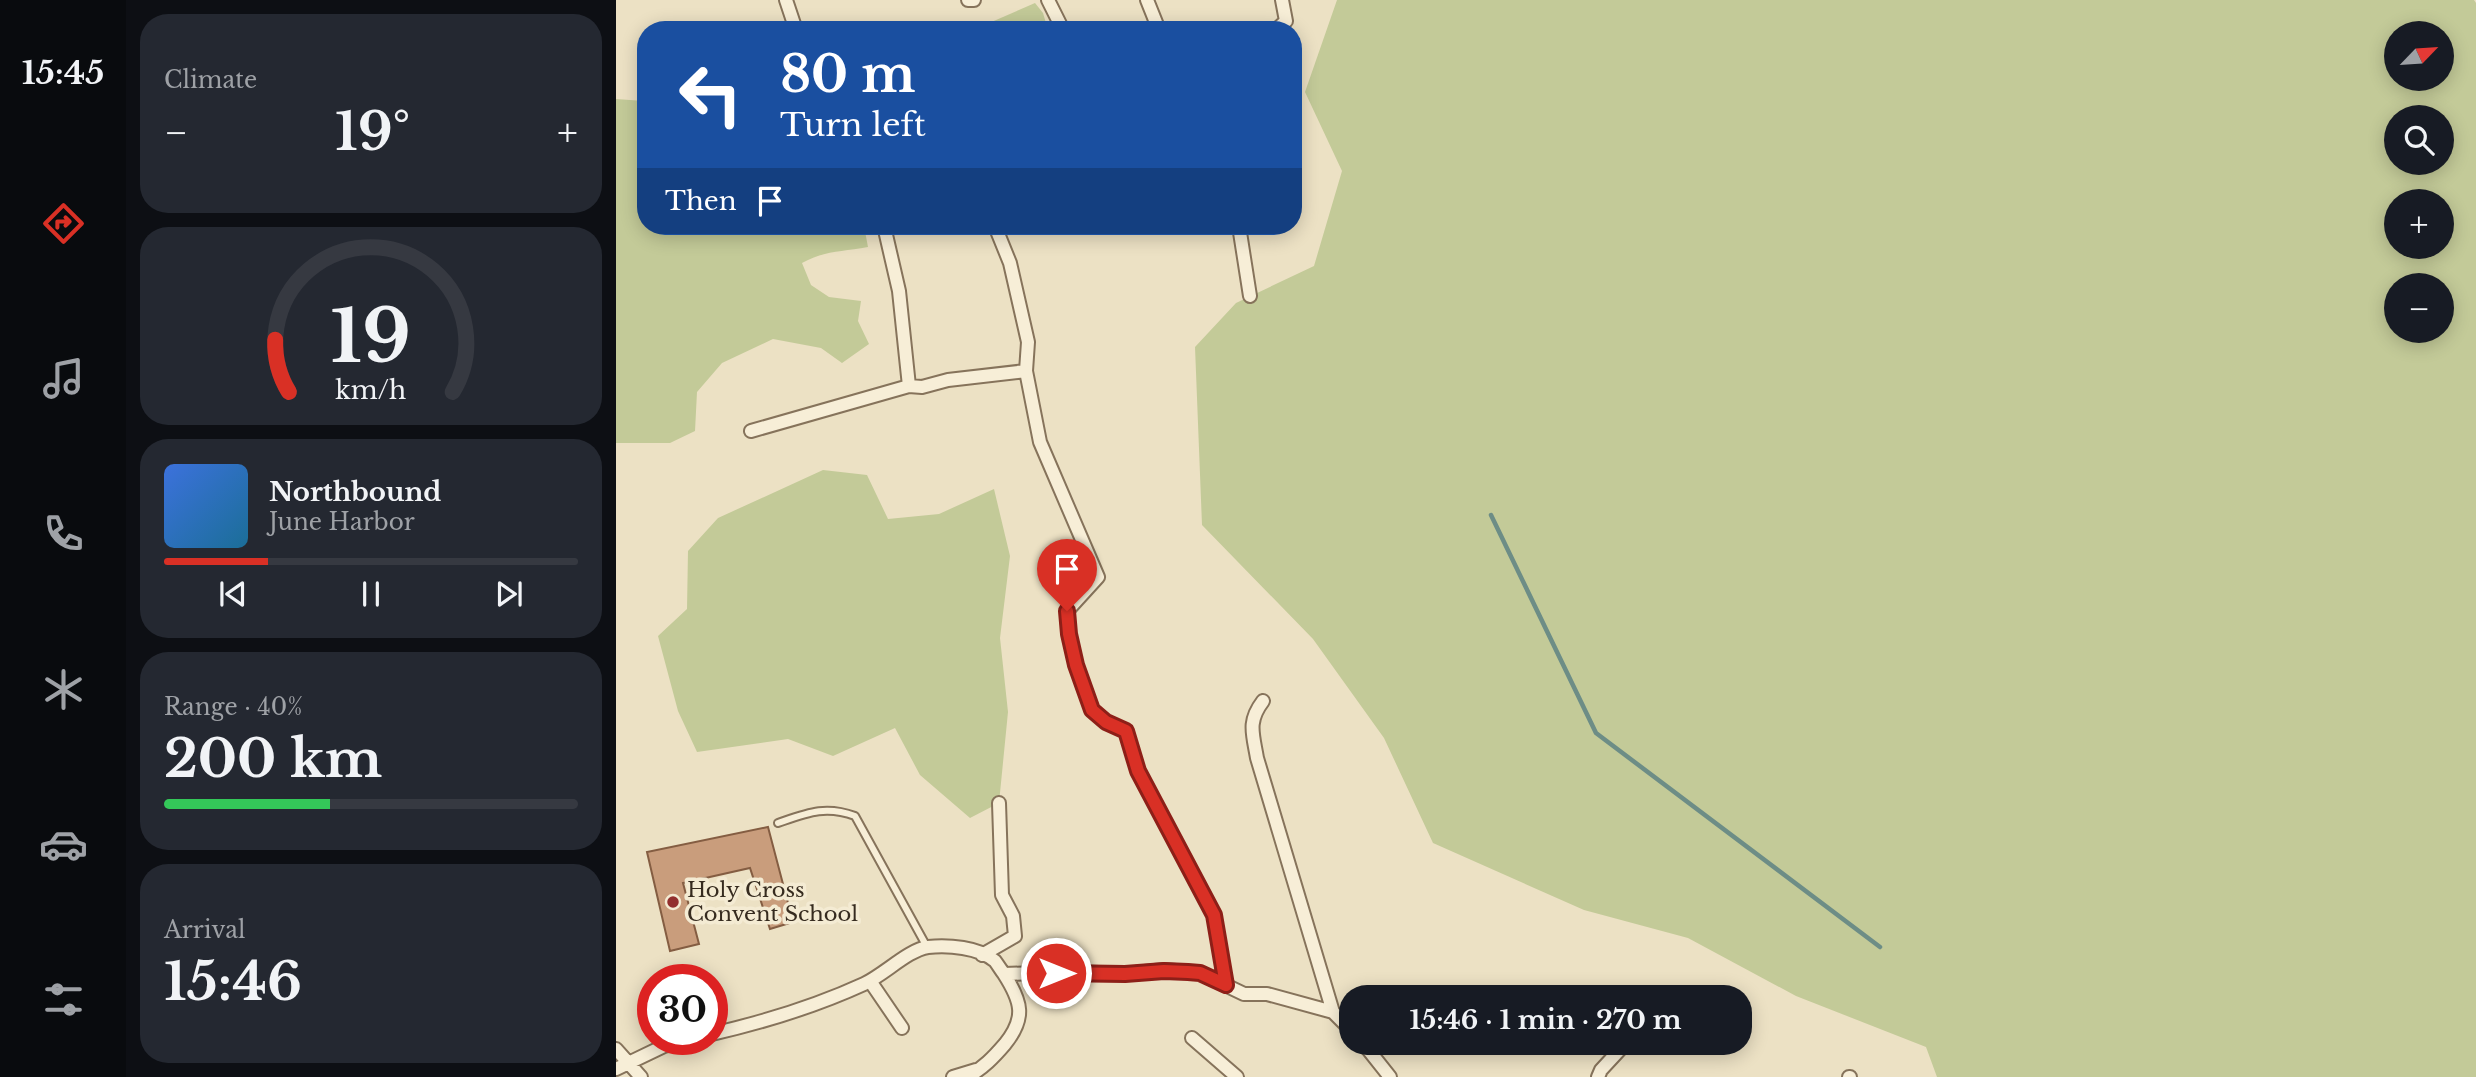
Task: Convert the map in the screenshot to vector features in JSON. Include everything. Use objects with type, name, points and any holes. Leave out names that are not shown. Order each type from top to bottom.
[{"type":"street","points":[[786,0],[793,21]]},
{"type":"street","points":[[968,0],[974,0]]},
{"type":"street","points":[[1048,0],[1058,21]]},
{"type":"street","points":[[1147,0],[1155,21]]},
{"type":"street","points":[[1282,0],[1286,21]]},
{"type":"street","points":[[886,235],[899,291],[909,386]]},
{"type":"street","points":[[999,235],[1010,262],[1028,342],[1026,371],[1040,442],[1098,577],[1067,611],[1076,665],[1092,710],[1106,722],[1126,731],[1138,771],[1214,915],[1226,985]]},
{"type":"street","points":[[1240,235],[1250,296]]},
{"type":"street","points":[[751,431],[909,386],[922,387],[948,380],[1026,371]]},
{"type":"street","points":[[1263,701],[1253,713],[1251,725],[1257,758],[1333,1012],[1339,1018]]},
{"type":"street","points":[[982,955],[1015,936],[1013,916],[1002,895],[999,803]]},
{"type":"street","points":[[728,1030],[790,1014],[870,981],[888,971],[914,950],[927,947],[964,947],[994,960],[1004,974],[1018,1005],[1019,1024],[994,1059],[968,1077]]},
{"type":"street","points":[[1004,974],[1125,974],[1164,971],[1200,973],[1244,995],[1267,994],[1333,1012]]},
{"type":"street","points":[[870,981],[902,1028]]},
{"type":"street","points":[[1192,1038],[1237,1077]]},
{"type":"street","points":[[616,1049],[621,1066],[641,1077]]},
{"type":"street","points":[[621,1066],[645,1055]]},
{"type":"street","points":[[1373,1055],[1390,1077]]},
{"type":"street","points":[[1598,1077],[1615,1055]]},
{"type":"street","points":[[953,1077],[983,1068]]},
{"type":"lane","points":[[778,823],[815,810],[839,810],[855,816],[927,947]]},
{"type":"green space","points":[[1337,0],[2474,0],[2476,1077],[1937,1077],[1926,1047],[1796,996],[1688,938],[1584,910],[1433,843],[1384,738],[1313,639],[1202,525],[1195,347],[1236,303],[1314,266],[1342,171],[1305,92]]},
{"type":"green space","points":[[1035,3],[1045,21],[994,21]]},
{"type":"green space","points":[[616,99],[637,100],[637,235],[866,235],[868,247],[827,254],[802,263],[811,285],[829,297],[861,301],[858,321],[869,344],[842,363],[821,348],[773,339],[722,363],[697,392],[695,431],[670,443],[616,443]]},
{"type":"green space","points":[[823,470],[867,475],[888,519],[939,514],[994,489],[1010,556],[1000,638],[1008,712],[999,803],[970,818],[920,775],[895,728],[833,756],[788,739],[697,752],[678,711],[658,636],[687,609],[688,551],[718,518]]},
{"type":"building","name":"Holy Cross Convent School","points":[[768,827],[793,922],[770,929],[750,868],[683,883],[699,944],[670,951],[647,852]]},
{"type":"waterway","points":[[1491,515],[1596,733],[1880,947]]},
{"type":"place","name":"Holy Cross Convent School","points":[[673,902]]},
{"type":"route","points":[[1056,973],[1188,972],[1200,973],[1226,985],[1214,915],[1138,771],[1126,731],[1106,722],[1092,710],[1076,665],[1067,611]]}]
